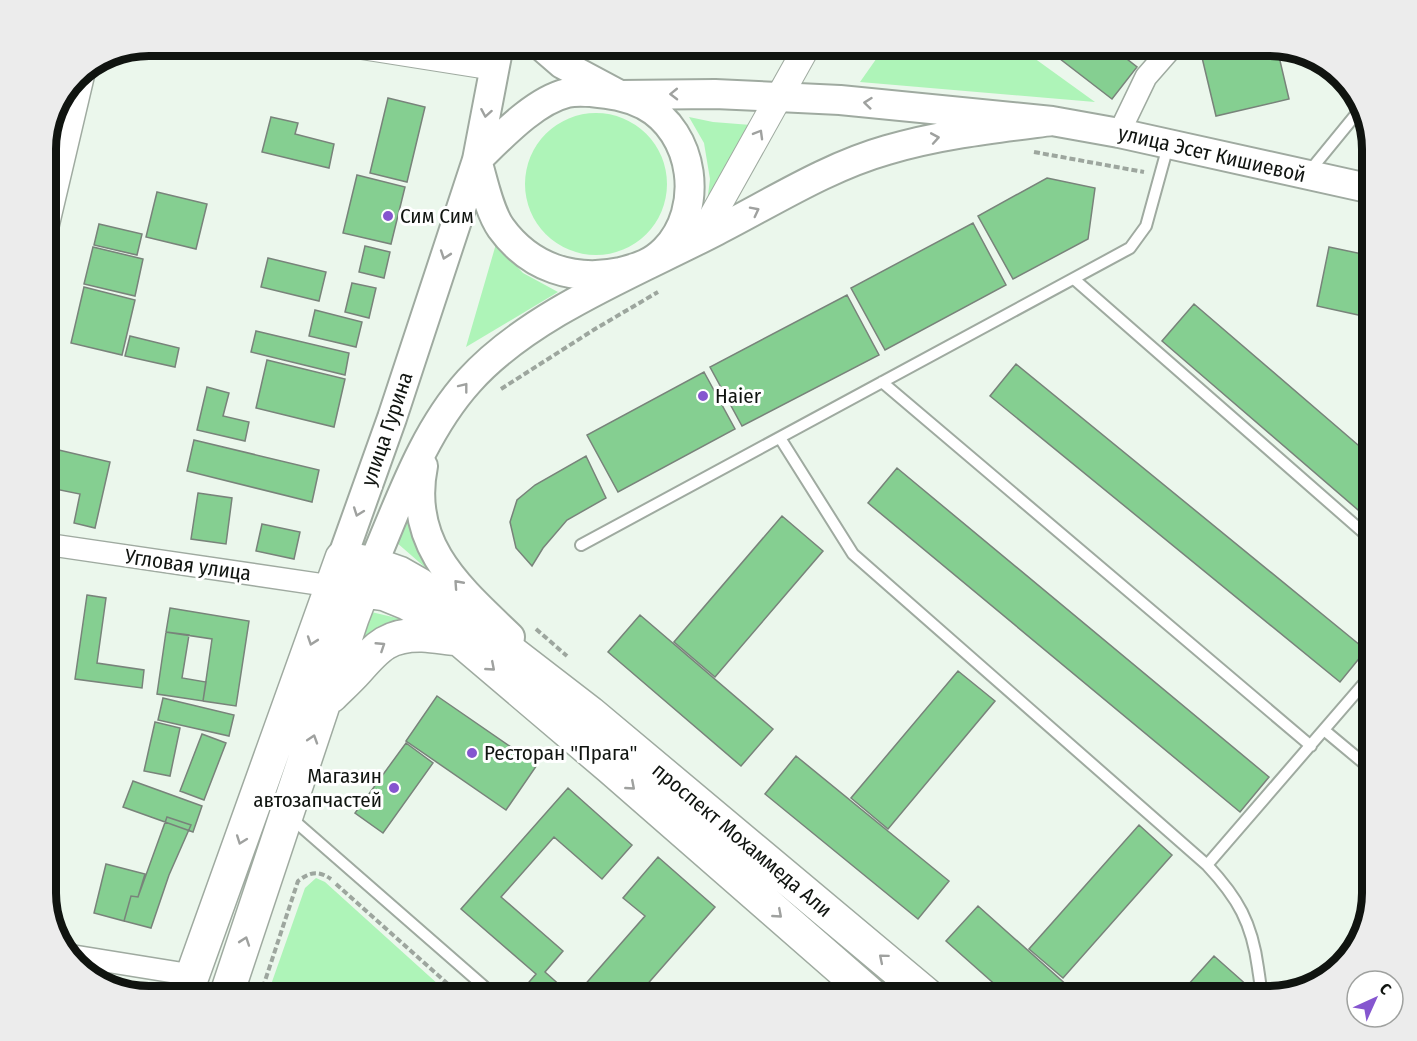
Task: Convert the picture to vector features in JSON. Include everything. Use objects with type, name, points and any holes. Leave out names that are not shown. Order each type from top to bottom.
[{"type":"main road","name":"улица Гурина","points":[[189,985],[261,785],[352,574],[392,418],[477,160],[497,56]]},
{"type":"main road","points":[[553,56],[562,64],[620,95],[645,105],[667,123],[681,146],[690,173],[689,200],[681,226],[665,249],[644,266],[604,276],[570,274],[540,264],[517,248],[500,226],[477,160],[514,124],[541,106],[568,93],[591,92],[620,95],[715,94],[840,100],[1052,121]]},
{"type":"main road","points":[[229,986],[325,702],[352,574],[430,434],[468,382],[489,360],[549,317],[644,266],[848,164],[886,150],[958,134],[1052,121]]},
{"type":"main road","name":"улица Эсет Кишиевой","points":[[1052,121],[1119,133],[1362,187]]},
{"type":"main road","points":[[430,434],[422,474],[421,502],[429,544],[440,562],[470,597],[590,713]]},
{"type":"main road","name":"проспект Мохаммеда Али","points":[[352,574],[399,573],[420,585],[590,713],[933,986]]},
{"type":"main road","name":"проспект Мохаммеда Али","points":[[352,574],[438,621],[860,986]]},
{"type":"main road","points":[[325,702],[357,671],[368,656],[385,642],[405,636],[422,635],[460,639]]},
{"type":"street","points":[[699,240],[802,56]]},
{"type":"street","points":[[1119,133],[1146,77],[1164,56]]},
{"type":"street","points":[[56,192],[81,85]]},
{"type":"street","name":"Угловая улица","points":[[56,545],[352,574]]},
{"type":"street","points":[[85,959],[189,985]]},
{"type":"lane","points":[[1305,175],[1355,114]]},
{"type":"lane","points":[[581,545],[1130,248],[1146,226],[1168,144]]},
{"type":"lane","points":[[1074,279],[1362,531]]},
{"type":"lane","points":[[882,382],[1311,746]]},
{"type":"lane","points":[[780,438],[853,554],[1207,865],[1227,887],[1250,927],[1260,986]]},
{"type":"lane","points":[[1207,865],[1362,686]]},
{"type":"lane","points":[[1324,730],[1362,762]]},
{"type":"lane","points":[[288,814],[484,986]]},
{"type":"path","points":[[1024,150],[1160,175]]},
{"type":"path","points":[[500,390],[595,328],[667,287]]},
{"type":"path","points":[[535,628],[570,659]]},
{"type":"path","points":[[263,986],[298,881],[308,873],[319,872],[328,877],[448,984]]},
{"type":"green space","points":[[878,56],[1031,56],[1095,102],[860,82]]},
{"type":"green space","points":[[596,113],[623,118],[646,134],[662,157],[667,184],[662,211],[646,234],[623,250],[596,255],[569,250],[546,234],[530,211],[525,184],[530,157],[546,134],[569,118]]},
{"type":"green space","points":[[689,117],[713,122],[751,125],[707,203],[710,179],[704,143]]},
{"type":"green space","points":[[496,244],[523,273],[558,292],[466,347]]},
{"type":"green space","points":[[411,501],[475,611],[396,542]]},
{"type":"green space","points":[[367,611],[431,626],[349,664]]},
{"type":"green space","points":[[316,878],[325,882],[439,986],[271,986],[305,888]]},
{"type":"building","points":[[1056,56],[1123,56],[1137,67],[1112,99]]},
{"type":"building","points":[[1202,56],[1279,56],[1289,99],[1216,116]]},
{"type":"building","points":[[388,98],[425,107],[407,182],[370,173]]},
{"type":"building","points":[[271,117],[298,123],[295,134],[334,144],[329,168],[262,152]]},
{"type":"building","points":[[357,175],[405,187],[391,244],[343,233]]},
{"type":"building","points":[[1047,178],[1095,188],[1088,239],[1013,279],[978,216]]},
{"type":"building","points":[[157,192],[207,204],[196,249],[146,237]]},
{"type":"building","points":[[973,223],[1006,285],[885,350],[851,288]]},
{"type":"building","points":[[99,224],[142,234],[137,255],[94,245]]},
{"type":"building","points":[[365,246],[390,252],[384,278],[359,272]]},
{"type":"building","points":[[93,247],[143,259],[135,296],[84,284]]},
{"type":"building","points":[[1329,247],[1362,254],[1362,316],[1317,306]]},
{"type":"building","points":[[268,258],[326,272],[319,301],[261,287]]},
{"type":"building","points":[[352,283],[376,288],[369,318],[345,312]]},
{"type":"building","points":[[84,287],[135,300],[122,355],[71,343]]},
{"type":"building","points":[[847,295],[879,355],[742,426],[710,367]]},
{"type":"building","points":[[1194,304],[1362,448],[1362,513],[1162,341]]},
{"type":"building","points":[[315,310],[362,322],[356,347],[309,336]]},
{"type":"building","points":[[256,331],[349,353],[345,375],[251,352]]},
{"type":"building","points":[[130,336],[179,348],[175,367],[125,356]]},
{"type":"building","points":[[267,360],[345,379],[334,427],[256,408]]},
{"type":"building","points":[[1016,364],[1362,647],[1362,655],[1340,682],[990,396]]},
{"type":"building","points":[[704,372],[735,429],[618,492],[587,435]]},
{"type":"building","points":[[207,387],[229,393],[223,416],[249,422],[245,441],[197,430]]},
{"type":"building","points":[[194,440],[319,470],[312,502],[187,471]]},
{"type":"building","points":[[56,449],[110,462],[95,528],[74,523],[80,494],[56,489]]},
{"type":"building","points":[[586,456],[606,498],[567,520],[543,548],[532,566],[516,548],[510,522],[517,500],[535,485]]},
{"type":"building","points":[[897,468],[1269,777],[1240,812],[868,503]]},
{"type":"building","points":[[198,493],[232,498],[226,544],[191,539]]},
{"type":"building","points":[[782,516],[823,551],[715,677],[674,642]]},
{"type":"building","points":[[262,524],[300,532],[294,559],[256,551]]},
{"type":"building","points":[[87,595],[106,598],[97,663],[144,670],[142,688],[75,679]]},
{"type":"building","points":[[170,608],[249,621],[236,706],[203,701],[212,639],[166,632]]},
{"type":"building","points":[[640,615],[773,729],[741,766],[608,652]]},
{"type":"building","points":[[166,632],[189,635],[182,678],[206,682],[203,701],[157,694]]},
{"type":"building","points":[[958,671],[995,701],[888,829],[851,798]]},
{"type":"building","name":"Ресторан \"Прага\"","points":[[437,696],[537,765],[506,810],[406,741]]},
{"type":"building","points":[[163,698],[234,715],[229,736],[158,720]]},
{"type":"building","points":[[155,722],[180,728],[170,776],[144,771]]},
{"type":"building","points":[[202,734],[226,743],[204,800],[180,791]]},
{"type":"building","name":"Магазин автозапчастей","points":[[406,743],[433,763],[383,833],[355,813]]},
{"type":"building","points":[[796,756],[949,881],[918,919],[765,794]]},
{"type":"building","points":[[133,781],[202,806],[193,832],[123,807]]},
{"type":"building","points":[[568,788],[632,845],[602,879],[554,837],[501,897],[563,951],[545,972],[561,986],[526,986],[536,974],[461,909]]},
{"type":"building","points":[[167,817],[191,825],[169,875],[151,928],[124,921],[131,896],[138,897]]},
{"type":"building","points":[[1139,825],[1172,855],[1063,978],[1029,949]]},
{"type":"building","points":[[658,857],[715,907],[646,986],[584,986],[645,916],[623,898]]},
{"type":"building","points":[[106,864],[145,874],[138,897],[131,896],[124,921],[94,913]]},
{"type":"building","points":[[978,906],[1068,986],[997,986],[946,941]]},
{"type":"building","points":[[1214,956],[1248,986],[1187,986]]},
{"type":"place","name":"Сим Сим","points":[[388,216]]},
{"type":"place","name":"Haier","points":[[703,396]]},
{"type":"place","name":"Ресторан \"Прага\"","points":[[472,753]]},
{"type":"place","name":"Магазин автозапчастей","points":[[394,788]]}]
